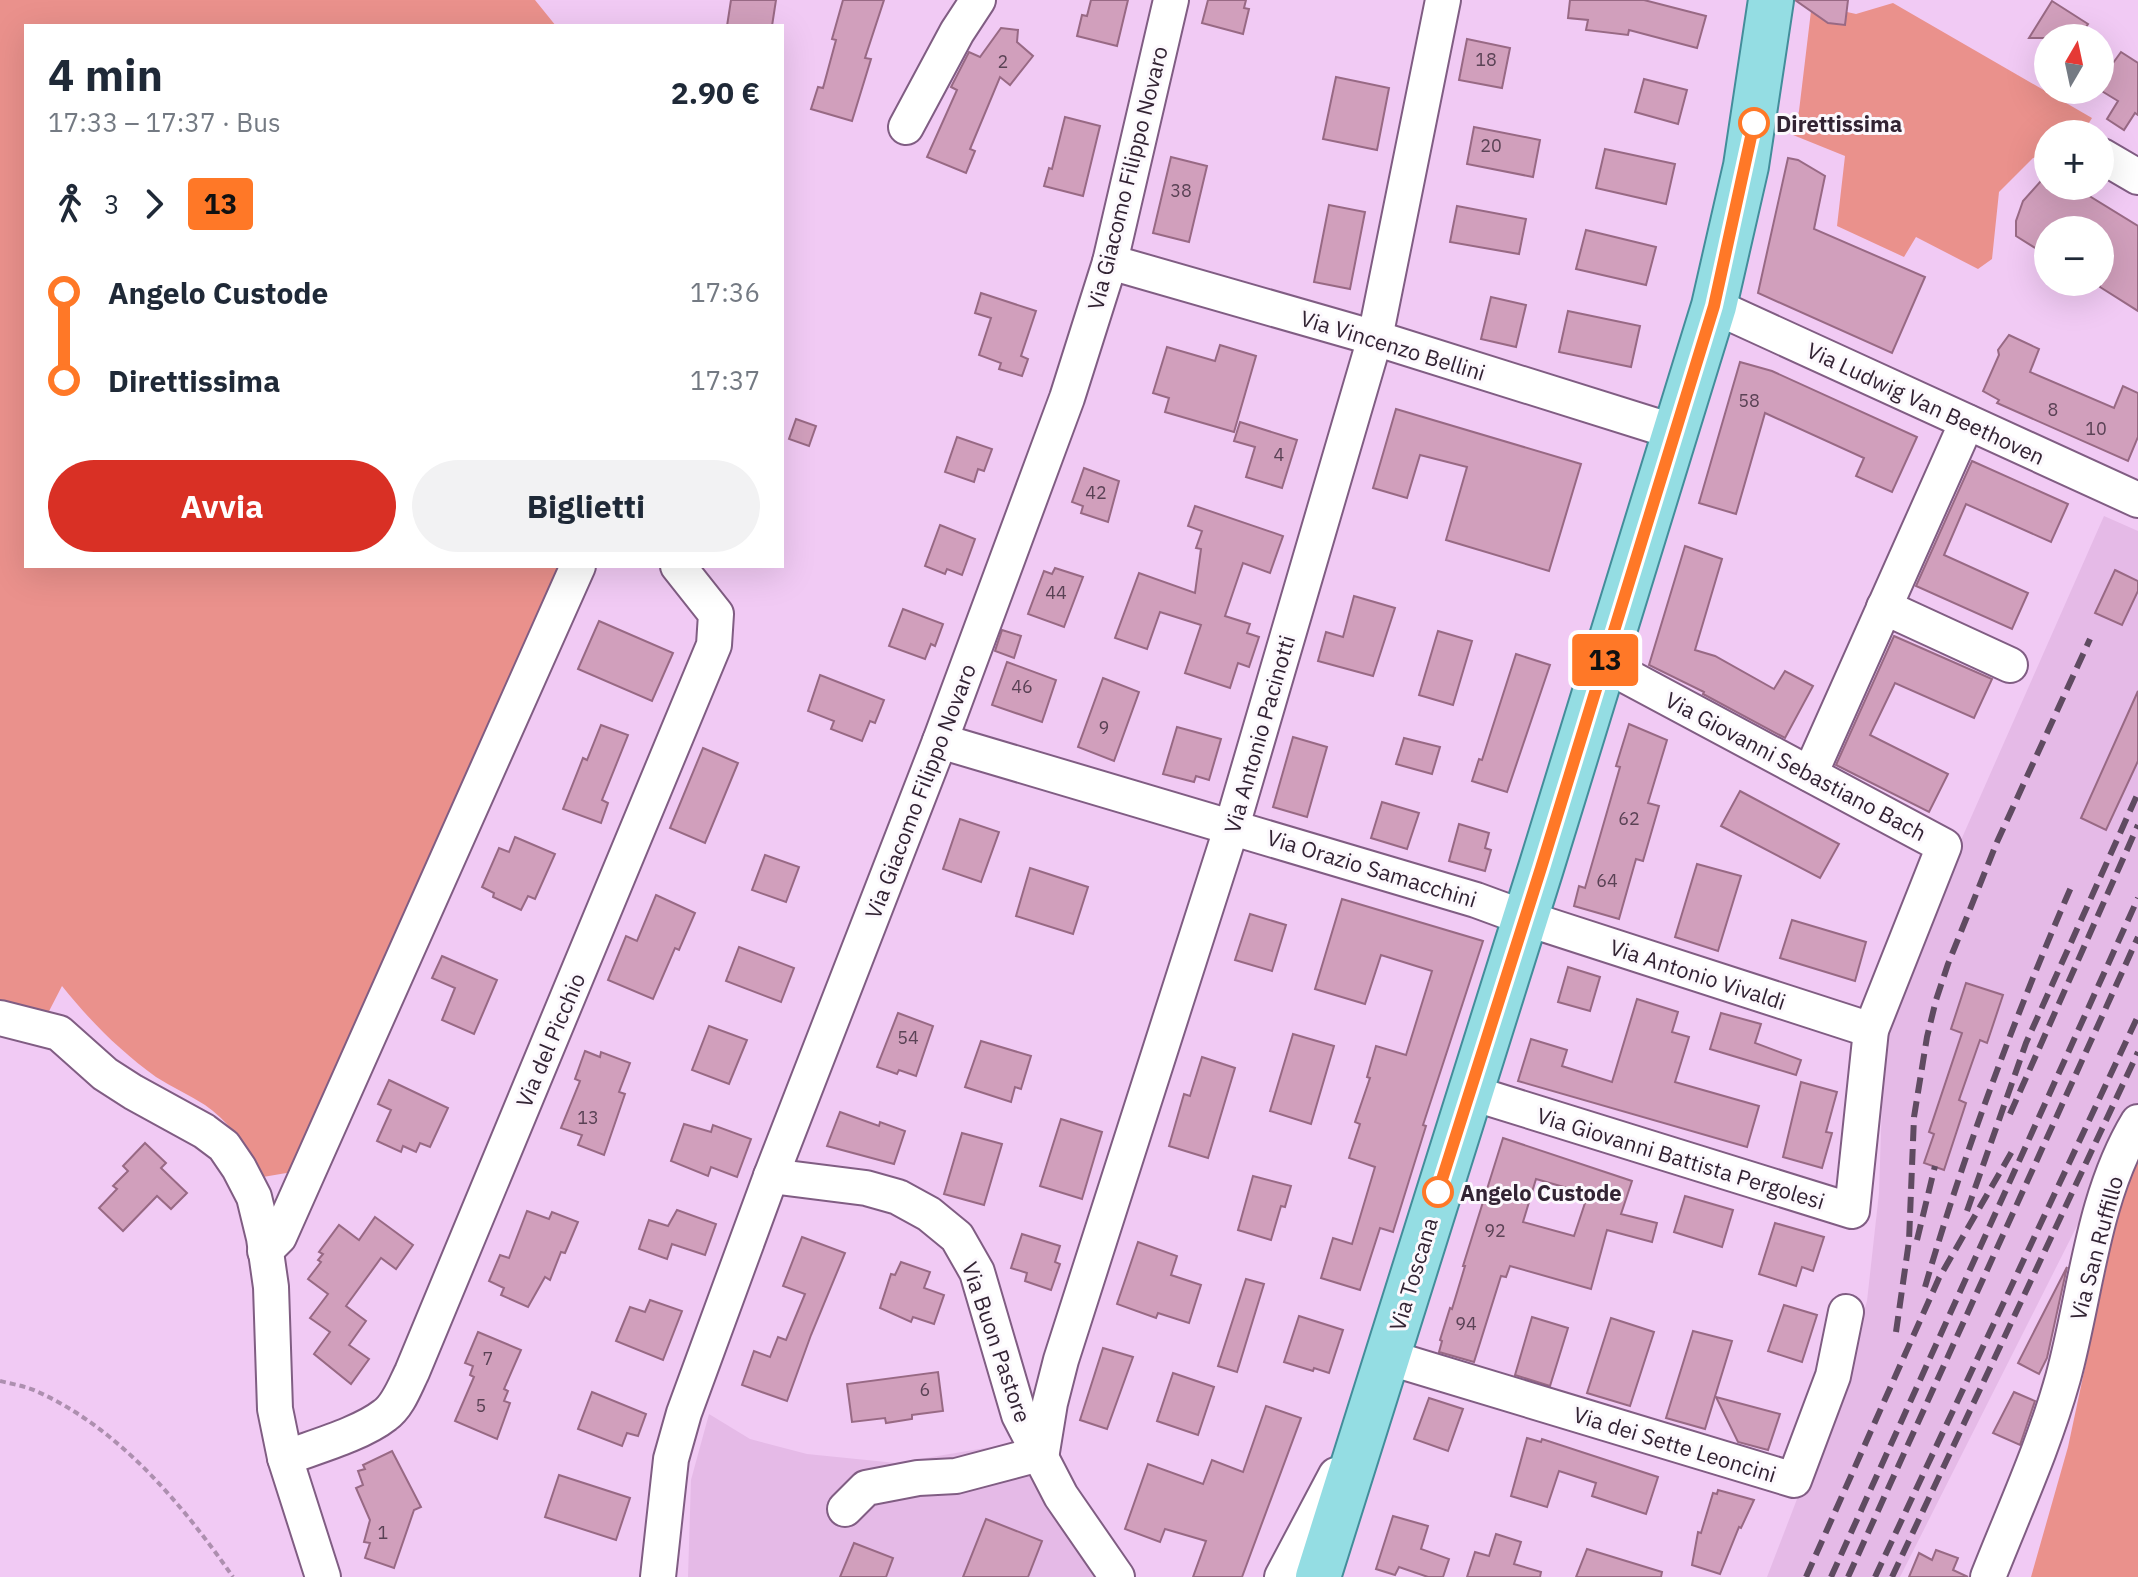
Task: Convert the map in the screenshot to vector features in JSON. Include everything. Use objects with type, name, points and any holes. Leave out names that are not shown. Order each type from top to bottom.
[{"type":"main road","name":"Via Toscana","points":[[1318,1577],[1714,306],[1746,166],[1771,0]]},
{"type":"street","points":[[906,127],[957,32],[978,0]]},
{"type":"street","name":"Via Giacomo Filippo Novaro","points":[[658,1577],[671,1459],[684,1413],[1067,398],[1110,262],[1171,0]]},
{"type":"street","name":"Via Antonio Pacinotti","points":[[1040,1456],[1061,1360],[1232,826],[1375,338],[1443,0]]},
{"type":"street","points":[[2114,163],[2138,177]]},
{"type":"street","name":"Via Vincenzo Bellini","points":[[1110,262],[1375,338],[1675,432]]},
{"type":"street","name":"Via Ludwig Van Beethoven","points":[[1714,306],[2138,500]]},
{"type":"street","points":[[1810,774],[1967,422]]},
{"type":"street","points":[[265,1251],[279,1237],[577,568]]},
{"type":"street","name":"Via del Picchio","points":[[285,1458],[348,1434],[386,1415],[412,1372],[714,645],[716,614],[680,568]]},
{"type":"street","points":[[1884,607],[2010,665]]},
{"type":"street","name":"Via Giovanni Sebastiano Bach","points":[[1604,664],[1944,846]]},
{"type":"street","name":"Via Orazio Samacchini","points":[[940,741],[1232,826],[1476,900],[1525,918]]},
{"type":"street","name":"Via Giovanni Battista Pergolesi","points":[[1469,1092],[1852,1211],[1871,1030],[1944,846]]},
{"type":"street","name":"Via Antonio Vivaldi","points":[[1525,918],[1871,1030]]},
{"type":"street","points":[[0,1018],[59,1033],[105,1074],[204,1131],[224,1146],[254,1197],[271,1287],[275,1409],[285,1458],[323,1577]]},
{"type":"street","name":"Via San Ruffillo","points":[[1988,1577],[2047,1430],[2063,1377],[2105,1200],[2129,1137],[2138,1122]]},
{"type":"street","name":"Via Buon Pastore","points":[[771,1176],[866,1188],[898,1197],[929,1214],[957,1237],[977,1272],[1019,1415],[1061,1496],[1117,1577]]},
{"type":"street","name":"Via dei Sette Leoncini","points":[[1387,1357],[1794,1480],[1833,1376],[1846,1312]]},
{"type":"street","points":[[1282,1577],[1368,1419]]},
{"type":"street","points":[[845,1509],[866,1488],[918,1478],[956,1476],[1040,1456]]},
{"type":"path","points":[[0,1381],[34,1389],[85,1417],[149,1472],[233,1577]]},
{"type":"shaded area","points":[[0,0],[535,0],[554,24],[24,24],[24,568],[571,568],[304,1170],[263,1177],[245,1147],[223,1120],[130,1057],[62,986],[46,1017],[0,1010]]},
{"type":"shaded area","points":[[1893,3],[2034,84],[2034,104],[2068,104],[2092,118],[2034,120],[2034,158],[1999,192],[1992,259],[1978,269],[1916,237],[1904,257],[1837,226],[1845,156],[1793,135],[1799,111],[1811,11],[1828,23],[1845,25],[1847,12],[1856,14]]},
{"type":"shaded area","points":[[2104,516],[2138,531],[2138,1105],[1900,1577],[1767,1577],[1846,1372],[1867,1301],[1879,1193],[1884,1041],[1954,856]]},
{"type":"shaded area","points":[[2138,1151],[2138,1577],[2031,1577],[2068,1447],[2121,1199]]},
{"type":"shaded area","points":[[709,1414],[750,1439],[807,1454],[896,1463],[1009,1444],[1097,1577],[688,1577],[691,1480]]},
{"type":"building","points":[[731,0],[776,0],[772,24],[727,24]]},
{"type":"building","points":[[843,0],[884,0],[865,58],[871,59],[852,121],[811,109],[818,87],[823,88]]},
{"type":"building","points":[[1091,0],[1128,0],[1117,46],[1077,36],[1082,15],[1087,16]]},
{"type":"building","points":[[1208,0],[1246,0],[1244,8],[1249,9],[1243,34],[1202,23]]},
{"type":"building","points":[[1570,0],[1644,0],[1706,16],[1697,48],[1629,30],[1628,35],[1586,30],[1588,20],[1568,18]]},
{"type":"building","points":[[1795,0],[1848,0],[1845,25],[1828,23]]},
{"type":"building","points":[[2052,1],[2088,24],[2038,24]]},
{"type":"building","points":[[1001,28],[1018,30],[1017,42],[1033,56],[1010,85],[1000,77],[970,149],[975,151],[966,173],[927,157],[957,90],[951,87],[969,52],[980,57]]},
{"type":"building","points":[[1467,39],[1510,48],[1502,88],[1459,80]]},
{"type":"building","points":[[2121,52],[2138,63],[2138,115],[2135,113],[2124,130],[2114,124],[2114,120],[2107,119],[2118,101],[2114,99],[2114,62]]},
{"type":"building","points":[[1336,77],[1389,88],[1377,150],[1323,139]]},
{"type":"building","points":[[1644,79],[1687,90],[1678,124],[1635,112]]},
{"type":"building","points":[[1065,117],[1100,126],[1083,196],[1044,186],[1049,168],[1052,169]]},
{"type":"building","points":[[1474,127],[1540,140],[1533,177],[1467,164]]},
{"type":"building","points":[[1605,149],[1675,164],[1666,204],[1596,188]]},
{"type":"building","points":[[1171,157],[1207,166],[1189,242],[1153,233]]},
{"type":"building","points":[[1788,158],[1798,160],[1825,176],[1814,229],[1925,277],[1892,353],[1758,293]]},
{"type":"building","points":[[2034,189],[2034,200],[2096,200],[2138,226],[2138,311],[2114,296],[2114,216],[2034,216],[2034,247],[2016,236],[2016,221],[2023,201]]},
{"type":"building","points":[[1329,205],[1365,212],[1350,289],[1314,282]]},
{"type":"building","points":[[1457,206],[1526,219],[1519,254],[1450,242]]},
{"type":"building","points":[[1586,230],[1656,247],[1646,285],[1576,269]]},
{"type":"building","points":[[981,293],[1036,311],[1021,356],[1028,359],[1022,376],[999,369],[1001,363],[979,355],[991,318],[975,313]]},
{"type":"building","points":[[1491,297],[1526,305],[1516,347],[1481,339]]},
{"type":"building","points":[[1568,311],[1640,326],[1631,367],[1559,352]]},
{"type":"building","points":[[2009,335],[2039,349],[2030,372],[2114,408],[2123,386],[2138,393],[2138,437],[2128,461],[1997,403],[1999,400],[1983,391],[1999,355],[1998,350]]},
{"type":"building","points":[[1220,345],[1256,356],[1234,432],[1165,412],[1169,398],[1153,393],[1167,347],[1215,361]]},
{"type":"building","points":[[1740,362],[1772,371],[1917,437],[1892,492],[1856,476],[1864,458],[1765,413],[1736,514],[1699,503]]},
{"type":"building","points":[[1396,409],[1581,464],[1549,571],[1446,540],[1467,467],[1420,455],[1407,498],[1373,488]]},
{"type":"building","points":[[796,419],[816,426],[809,446],[789,439]]},
{"type":"building","points":[[1240,422],[1297,440],[1282,488],[1246,477],[1255,447],[1234,441]]},
{"type":"building","points":[[957,437],[992,449],[984,471],[978,469],[974,482],[945,472]]},
{"type":"building","points":[[1972,461],[2068,504],[2051,542],[1966,504],[1944,555],[2028,593],[2012,629],[1916,586]]},
{"type":"building","points":[[1084,468],[1119,481],[1108,522],[1081,513],[1083,506],[1072,502]]},
{"type":"building","points":[[1195,506],[1283,536],[1270,573],[1243,563],[1225,616],[1250,624],[1247,633],[1259,637],[1249,667],[1238,663],[1230,688],[1185,673],[1201,625],[1160,612],[1147,649],[1115,638],[1139,573],[1195,593],[1201,549],[1196,548],[1202,531],[1188,526]]},
{"type":"building","points":[[940,525],[975,539],[962,575],[947,569],[945,574],[925,566]]},
{"type":"building","points":[[1685,546],[1722,559],[1695,650],[1715,656],[1774,689],[1785,671],[1813,686],[1785,738],[1649,665]]},
{"type":"building","points":[[1055,568],[1083,577],[1064,627],[1028,614],[1044,571],[1052,574]]},
{"type":"building","points":[[2115,570],[2138,581],[2138,591],[2122,625],[2095,613]]},
{"type":"building","points":[[1354,596],[1395,608],[1373,676],[1318,661],[1326,632],[1343,637]]},
{"type":"building","points":[[903,609],[943,624],[935,646],[931,644],[925,659],[889,646]]},
{"type":"building","points":[[599,621],[673,653],[652,701],[578,669]]},
{"type":"building","points":[[1002,630],[1021,636],[1014,658],[995,651]]},
{"type":"building","points":[[1438,631],[1472,641],[1453,705],[1419,695]]},
{"type":"building","points":[[1894,636],[1992,679],[1974,718],[1895,683],[1870,735],[1948,774],[1929,812],[1836,765]]},
{"type":"building","points":[[1516,654],[1550,665],[1507,792],[1472,781],[1479,759],[1482,760]]},
{"type":"building","points":[[1007,662],[1056,680],[1042,722],[992,705]]},
{"type":"building","points":[[820,675],[884,700],[875,723],[870,721],[862,741],[831,729],[834,721],[808,711]]},
{"type":"building","points":[[1103,678],[1139,692],[1114,761],[1078,747]]},
{"type":"building","points":[[2138,691],[2138,761],[2106,830],[2081,818]]},
{"type":"building","points":[[1629,724],[1667,740],[1648,803],[1659,806],[1643,861],[1636,859],[1619,919],[1574,906],[1579,886],[1585,888],[1620,767],[1616,766]]},
{"type":"building","points":[[601,725],[628,735],[602,800],[608,803],[601,823],[563,809],[583,758],[587,760]]},
{"type":"building","points":[[1177,727],[1221,739],[1209,780],[1196,776],[1194,782],[1163,774]]},
{"type":"building","points":[[1293,737],[1327,747],[1307,817],[1273,807]]},
{"type":"building","points":[[1404,738],[1440,747],[1432,774],[1396,764]]},
{"type":"building","points":[[703,748],[738,763],[705,843],[670,828]]},
{"type":"building","points":[[1740,791],[1839,844],[1820,878],[1721,826]]},
{"type":"building","points":[[1382,802],[1419,813],[1407,849],[1371,838]]},
{"type":"building","points":[[960,819],[999,832],[981,882],[943,869]]},
{"type":"building","points":[[1459,824],[1489,833],[1485,848],[1491,850],[1485,871],[1449,861]]},
{"type":"building","points":[[515,837],[555,854],[535,899],[528,896],[521,910],[493,897],[494,893],[482,887],[499,848],[509,852]]},
{"type":"building","points":[[765,855],[799,867],[786,902],[752,890]]},
{"type":"building","points":[[1697,864],[1741,876],[1718,951],[1675,937]]},
{"type":"building","points":[[1030,868],[1088,887],[1073,934],[1016,916]]},
{"type":"building","points":[[656,895],[695,913],[679,950],[675,948],[653,999],[608,980],[626,936],[637,941]]},
{"type":"building","points":[[1342,899],[1483,941],[1423,1125],[1426,1126],[1393,1232],[1380,1228],[1360,1290],[1321,1278],[1333,1238],[1352,1244],[1375,1167],[1349,1158],[1360,1124],[1355,1122],[1370,1078],[1367,1077],[1376,1046],[1406,1055],[1432,971],[1381,955],[1365,1004],[1315,989]]},
{"type":"building","points":[[1250,914],[1286,925],[1272,971],[1235,960]]},
{"type":"building","points":[[1792,920],[1866,942],[1855,981],[1780,958]]},
{"type":"building","points":[[739,947],[794,968],[781,1002],[726,981]]},
{"type":"building","points":[[442,956],[497,980],[474,1034],[442,1020],[455,988],[432,978]]},
{"type":"building","points":[[1568,967],[1600,977],[1590,1011],[1558,1002]]},
{"type":"building","points":[[1966,983],[2003,995],[1987,1043],[1980,1040],[1959,1100],[1966,1103],[1944,1170],[1924,1163],[1934,1134],[1929,1132],[1962,1033],[1951,1029]]},
{"type":"building","points":[[1637,999],[1678,1012],[1672,1032],[1689,1037],[1675,1082],[1759,1106],[1747,1147],[1518,1081],[1531,1039],[1567,1050],[1562,1066],[1612,1082]]},
{"type":"building","points":[[898,1013],[933,1026],[916,1076],[877,1067]]},
{"type":"building","points":[[1721,1013],[1761,1024],[1755,1043],[1801,1060],[1796,1075],[1710,1049]]},
{"type":"building","points":[[709,1026],[747,1040],[729,1084],[692,1070]]},
{"type":"building","points":[[1293,1034],[1334,1046],[1311,1124],[1270,1111]]},
{"type":"building","points":[[981,1041],[1031,1056],[1021,1089],[1015,1087],[1011,1102],[965,1087]]},
{"type":"building","points":[[585,1051],[600,1057],[601,1052],[630,1063],[619,1092],[625,1094],[604,1155],[578,1145],[582,1135],[561,1128],[580,1081],[575,1079]]},
{"type":"building","points":[[1202,1057],[1235,1068],[1208,1158],[1169,1146],[1184,1094],[1190,1096]]},
{"type":"building","points":[[389,1080],[448,1108],[430,1147],[420,1143],[416,1152],[403,1146],[401,1152],[377,1141],[391,1110],[378,1104]]},
{"type":"building","points":[[1801,1082],[1837,1092],[1826,1132],[1832,1133],[1822,1168],[1783,1157]]},
{"type":"building","points":[[840,1112],[879,1126],[880,1122],[905,1131],[894,1164],[827,1146]]},
{"type":"building","points":[[1061,1119],[1102,1132],[1082,1199],[1040,1186]]},
{"type":"building","points":[[684,1124],[711,1132],[713,1125],[751,1139],[737,1177],[711,1167],[708,1176],[671,1161]]},
{"type":"building","points":[[962,1133],[1002,1144],[984,1205],[944,1194]]},
{"type":"building","points":[[1503,1138],[1632,1181],[1621,1214],[1657,1223],[1652,1242],[1607,1230],[1591,1289],[1510,1266],[1506,1277],[1501,1276],[1474,1362],[1439,1352]],"holes":[[[1536,1179],[1588,1194],[1574,1236],[1523,1222]]]},
{"type":"building","points":[[145,1143],[166,1163],[161,1168],[187,1193],[171,1209],[157,1196],[123,1231],[99,1208],[117,1189],[113,1186],[128,1171],[123,1166]]},
{"type":"building","points":[[1253,1176],[1291,1186],[1285,1207],[1281,1206],[1271,1240],[1238,1230]]},
{"type":"building","points":[[1685,1196],[1733,1210],[1722,1247],[1674,1232]]},
{"type":"building","points":[[677,1210],[716,1224],[705,1255],[672,1244],[667,1259],[639,1249],[649,1220],[668,1226]]},
{"type":"building","points":[[527,1211],[549,1219],[552,1212],[578,1222],[550,1280],[545,1277],[528,1307],[501,1295],[504,1288],[489,1281],[500,1255],[509,1258]]},
{"type":"building","points":[[375,1217],[413,1245],[396,1269],[381,1258],[346,1306],[366,1321],[349,1345],[369,1359],[351,1384],[314,1354],[330,1332],[310,1318],[328,1294],[308,1279],[321,1262],[318,1260],[323,1254],[319,1252],[339,1225],[359,1240]]},
{"type":"building","points":[[1775,1223],[1824,1237],[1813,1271],[1802,1267],[1796,1286],[1759,1274]]},
{"type":"building","points":[[1022,1234],[1060,1246],[1055,1262],[1060,1264],[1051,1290],[1025,1281],[1027,1273],[1011,1268]]},
{"type":"building","points":[[802,1237],[845,1253],[787,1401],[742,1385],[754,1351],[770,1357],[778,1337],[786,1340],[805,1294],[783,1286]]},
{"type":"building","points":[[1138,1242],[1177,1256],[1171,1275],[1201,1285],[1189,1323],[1158,1313],[1156,1318],[1117,1304]]},
{"type":"building","points":[[901,1262],[930,1272],[924,1288],[944,1295],[934,1324],[913,1317],[911,1322],[880,1308],[891,1274],[895,1275]]},
{"type":"building","points":[[2067,1267],[2047,1358],[2039,1374],[2018,1363]]},
{"type":"building","points":[[1246,1279],[1264,1284],[1237,1372],[1218,1366]]},
{"type":"building","points":[[650,1300],[682,1311],[663,1360],[616,1341],[630,1307],[645,1312]]},
{"type":"building","points":[[1784,1305],[1817,1315],[1802,1362],[1768,1351]]},
{"type":"building","points":[[1299,1316],[1343,1330],[1329,1373],[1284,1362]]},
{"type":"building","points":[[1532,1317],[1568,1328],[1550,1386],[1515,1375]]},
{"type":"building","points":[[1611,1318],[1654,1332],[1630,1406],[1587,1393]]},
{"type":"building","points":[[1693,1331],[1732,1341],[1705,1429],[1666,1418]]},
{"type":"building","points":[[478,1332],[521,1350],[504,1389],[508,1391],[504,1401],[510,1403],[497,1439],[455,1421],[474,1377],[470,1375],[473,1366],[465,1363]]},
{"type":"building","points":[[1103,1348],[1133,1357],[1107,1429],[1080,1420]]},
{"type":"building","points":[[938,1372],[943,1411],[912,1415],[912,1419],[886,1423],[885,1418],[852,1422],[847,1384]]},
{"type":"building","points":[[1173,1373],[1214,1387],[1198,1435],[1157,1421]]},
{"type":"building","points":[[592,1392],[646,1414],[638,1436],[627,1433],[622,1446],[578,1429]]},
{"type":"building","points":[[2014,1392],[2035,1401],[2020,1445],[1993,1433]]},
{"type":"building","points":[[1716,1397],[1780,1414],[1768,1450],[1738,1442]]},
{"type":"building","points":[[1429,1398],[1463,1409],[1448,1451],[1414,1439]]},
{"type":"building","points":[[1266,1406],[1301,1418],[1242,1577],[1193,1577],[1206,1541],[1165,1529],[1160,1542],[1125,1529],[1148,1464],[1203,1484],[1212,1460],[1243,1472]]},
{"type":"building","points":[[1527,1438],[1541,1442],[1542,1439],[1658,1477],[1646,1514],[1592,1496],[1596,1483],[1559,1471],[1547,1507],[1511,1496]]},
{"type":"building","points":[[392,1451],[421,1507],[414,1510],[394,1568],[365,1558],[370,1543],[364,1542],[370,1520],[356,1488],[363,1485],[358,1471],[365,1469],[363,1465]]},
{"type":"building","points":[[559,1475],[630,1498],[616,1540],[545,1517]]},
{"type":"building","points":[[1718,1490],[1754,1500],[1720,1574],[1692,1565],[1698,1532],[1701,1533],[1713,1493],[1717,1494]]},
{"type":"building","points":[[1393,1516],[1428,1526],[1421,1549],[1449,1559],[1443,1577],[1428,1577],[1399,1567],[1395,1575],[1376,1569]]},
{"type":"building","points":[[986,1519],[1042,1541],[1028,1577],[963,1577]]},
{"type":"building","points":[[1496,1534],[1521,1542],[1514,1564],[1541,1572],[1540,1577],[1467,1577],[1475,1552],[1489,1556]]},
{"type":"building","points":[[854,1543],[893,1558],[886,1577],[840,1577]]},
{"type":"building","points":[[1587,1549],[1662,1572],[1661,1577],[1576,1577]]},
{"type":"building","points":[[1936,1550],[1958,1558],[1953,1570],[1968,1577],[1909,1577],[1919,1553],[1932,1560]]},
{"type":"railway","points":[[1896,1332],[1909,1241],[1914,1117],[1936,1000],[1997,842],[2090,639]]},
{"type":"railway","points":[[1967,1211],[2026,1043],[2138,793]]},
{"type":"railway","points":[[2010,1114],[2138,825]]},
{"type":"railway","points":[[1925,1287],[1992,1084],[2072,885]]},
{"type":"railway","points":[[1831,1577],[2138,898]]},
{"type":"railway","points":[[1848,1577],[2138,937]]},
{"type":"railway","points":[[1875,1577],[2138,1016]]},
{"type":"railway","points":[[1892,1577],[2138,1052]]},
{"type":"railway","points":[[1806,1577],[1939,1278],[2014,1148]]},
{"type":"railway","points":[[1917,1240],[1935,1166]]},
{"type":"bus line","name":"13","points":[[1438,1192],[1714,306],[1754,123]]},
{"type":"place","name":"Direttissima","points":[[1754,123]]},
{"type":"place","name":"Angelo Custode","points":[[1438,1192]]}]
